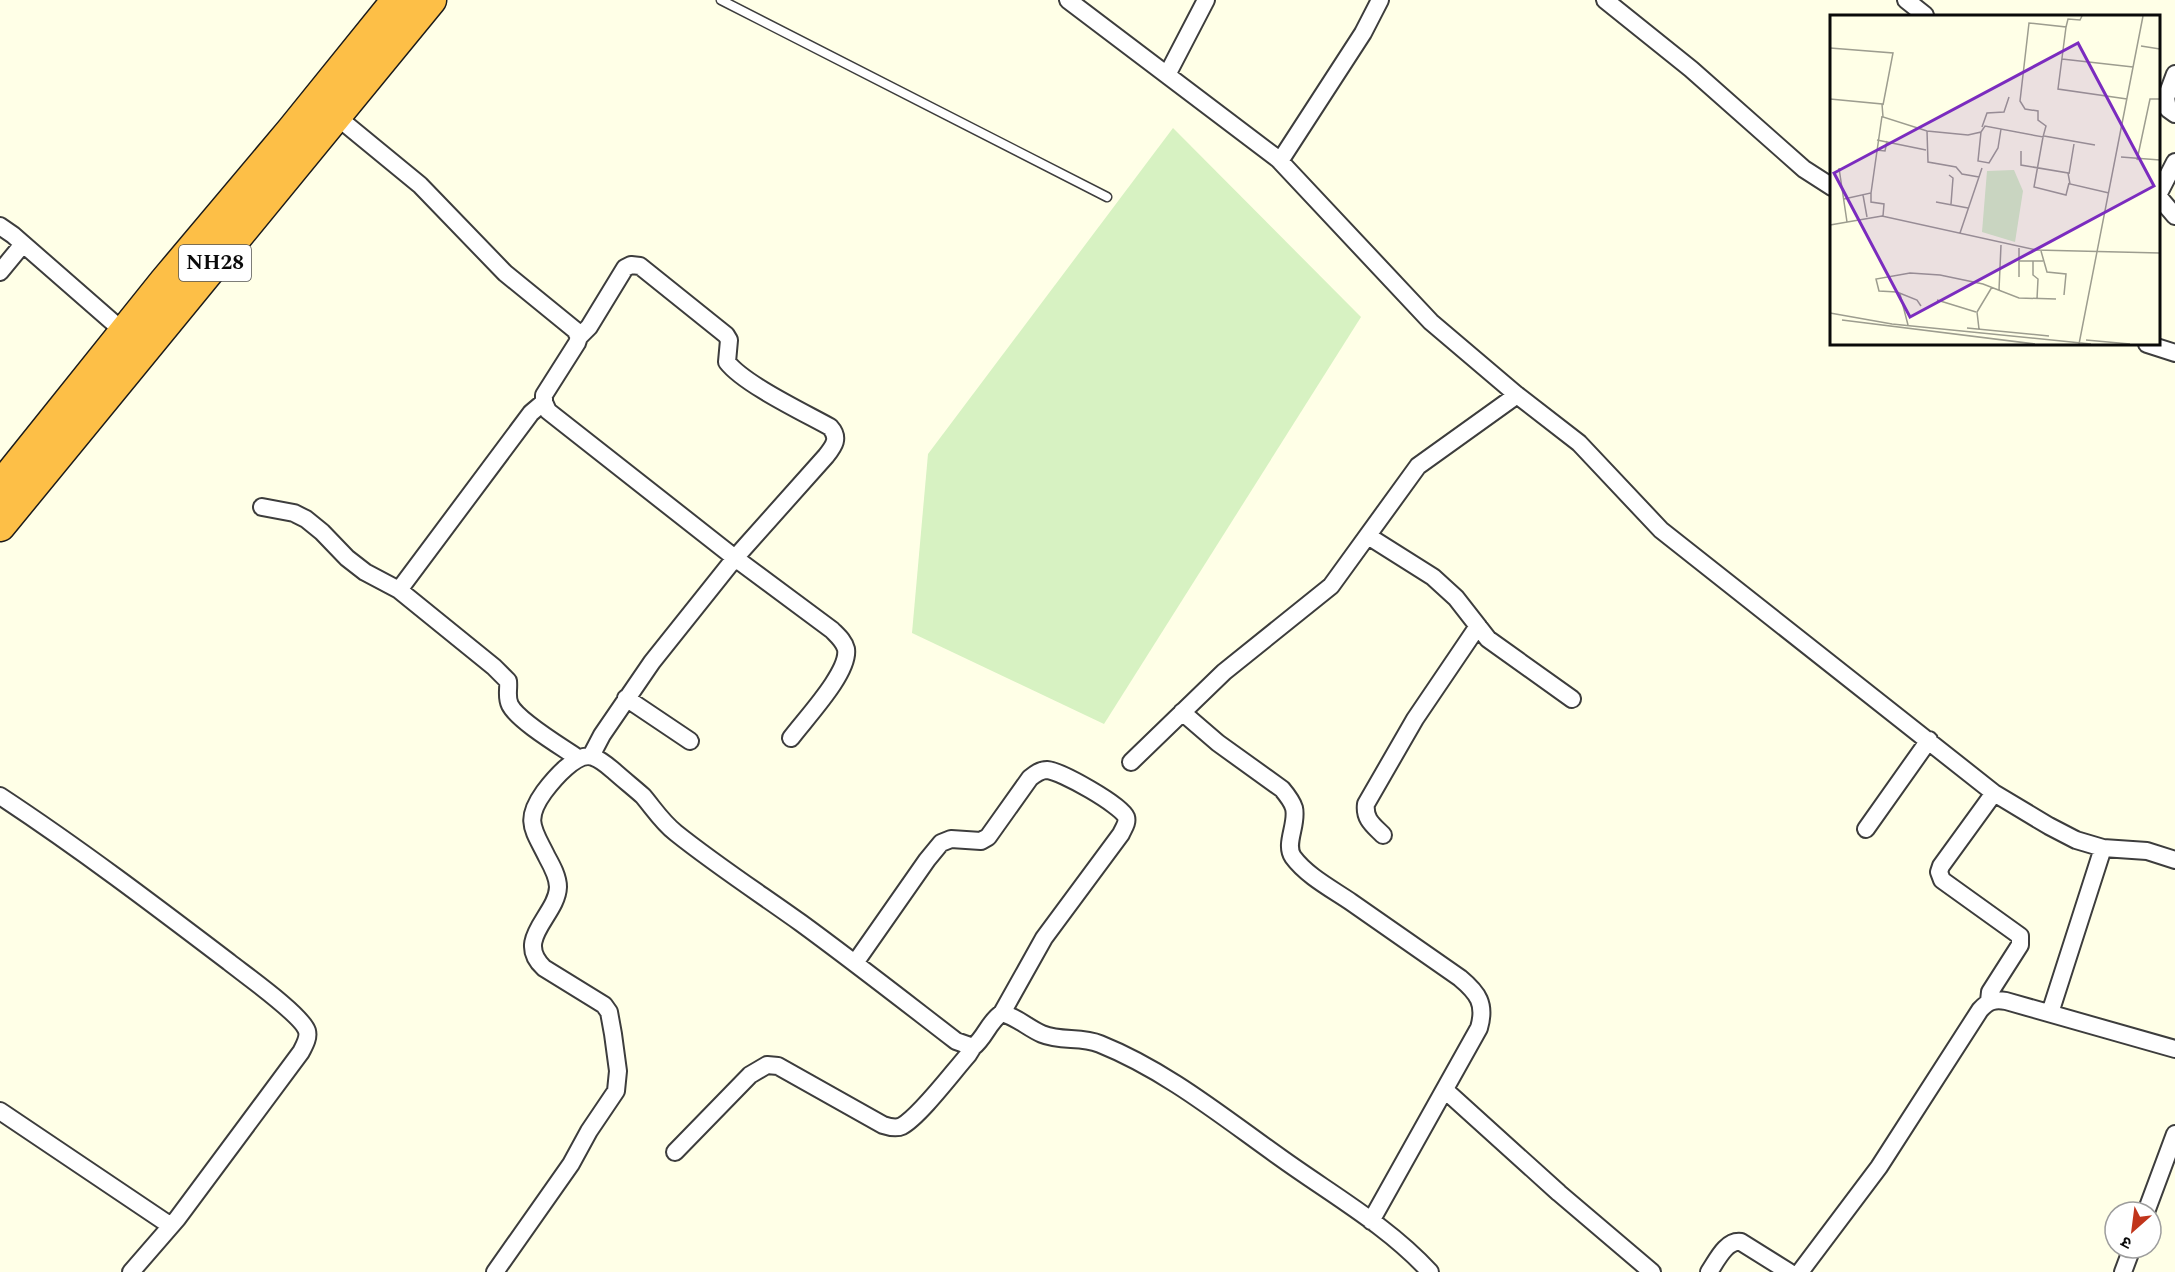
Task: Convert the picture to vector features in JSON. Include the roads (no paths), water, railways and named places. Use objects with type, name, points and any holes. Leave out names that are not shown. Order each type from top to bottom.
[{"type":"highway","name":"NH28","points":[[0,487],[124,332],[398,0]]},
{"type":"highway","name":"NH28","points":[[0,526],[431,0]]},
{"type":"street","points":[[1068,0],[1280,161],[1431,322],[1517,395],[1579,443],[1661,530],[1994,793],[2076,840],[2103,848],[2147,851],[2175,860]]},
{"type":"street","points":[[1167,75],[1206,0]]},
{"type":"street","points":[[1280,161],[1363,33],[1380,0]]},
{"type":"street","points":[[1605,0],[1691,69],[1804,169],[1830,186]]},
{"type":"street","points":[[1906,0],[1925,15]]},
{"type":"street","points":[[2175,74],[2166,98],[2168,109],[2175,114]]},
{"type":"street","points":[[336,116],[420,185],[505,273],[575,330],[579,337]]},
{"type":"street","points":[[2160,192],[2175,162]]},
{"type":"street","points":[[2160,198],[2175,216]]},
{"type":"street","points":[[0,226],[124,332]]},
{"type":"street","points":[[0,272],[22,244]]},
{"type":"street","points":[[495,1272],[571,1164],[589,1131],[616,1091],[618,1081],[614,1034],[609,1012],[604,1005],[544,968],[536,961],[532,951],[534,937],[558,889],[556,877],[532,830],[532,818],[544,791],[569,764],[585,757],[652,662],[735,558],[834,445],[834,432],[732,369],[726,362],[729,340],[726,335],[640,266],[631,264],[625,268],[589,327],[579,337],[577,344],[544,395],[544,402],[548,411],[558,421],[735,558],[832,630],[842,640],[846,651],[845,663],[839,675],[791,738]]},
{"type":"street","points":[[2149,345],[2175,353]]},
{"type":"street","points":[[1131,762],[1224,672],[1331,586],[1418,466],[1517,395]]},
{"type":"street","points":[[399,590],[531,412],[544,402]]},
{"type":"street","points":[[262,507],[294,513],[306,519],[347,558],[365,572],[399,590],[494,667],[508,681],[507,697],[511,707],[521,717],[585,757],[603,762],[641,795],[668,827],[690,845],[855,963],[956,1041],[973,1047]]},
{"type":"street","points":[[1368,536],[1433,577],[1456,598],[1488,639],[1572,699]]},
{"type":"street","points":[[1383,835],[1368,821],[1365,813],[1366,804],[1415,719],[1478,626]]},
{"type":"street","points":[[626,698],[690,741]]},
{"type":"street","points":[[1182,712],[1218,742],[1282,789],[1289,798],[1294,810],[1294,827],[1290,847],[1292,855],[1301,866],[1471,987],[1481,1002],[1482,1017],[1479,1028],[1371,1221]]},
{"type":"street","points":[[1866,829],[1929,740]]},
{"type":"street","points":[[675,1152],[750,1075],[767,1065],[778,1066],[883,1125],[901,1126],[921,1109],[973,1047],[979,1043],[995,1018],[1002,1013],[1044,938],[1121,834],[1127,822],[1126,816],[1118,807],[1059,773],[1040,771],[1030,777],[988,837],[981,841],[951,839],[941,843],[855,963]]},
{"type":"street","points":[[1989,1001],[1990,992],[2020,945],[2020,936],[1942,880],[1939,872],[1994,793]]},
{"type":"street","points":[[0,796],[130,887],[260,986],[301,1021],[307,1030],[308,1038],[301,1052],[171,1226],[131,1272]]},
{"type":"street","points":[[2050,1013],[2103,848]]},
{"type":"street","points":[[1800,1272],[1879,1167],[1980,1010],[1989,1001],[2006,1000],[2175,1049]]},
{"type":"street","points":[[1002,1013],[1010,1015],[1040,1034],[1053,1038],[1082,1039],[1099,1043],[1155,1070],[1371,1221],[1430,1272]]},
{"type":"street","points":[[1445,1090],[1559,1193],[1652,1272]]},
{"type":"street","points":[[0,1111],[171,1226]]},
{"type":"street","points":[[2150,1200],[2175,1134]]},
{"type":"street","points":[[1709,1272],[1728,1245],[1734,1241],[1741,1242],[1789,1272]]},
{"type":"lane","points":[[721,0],[1107,197]]}]
